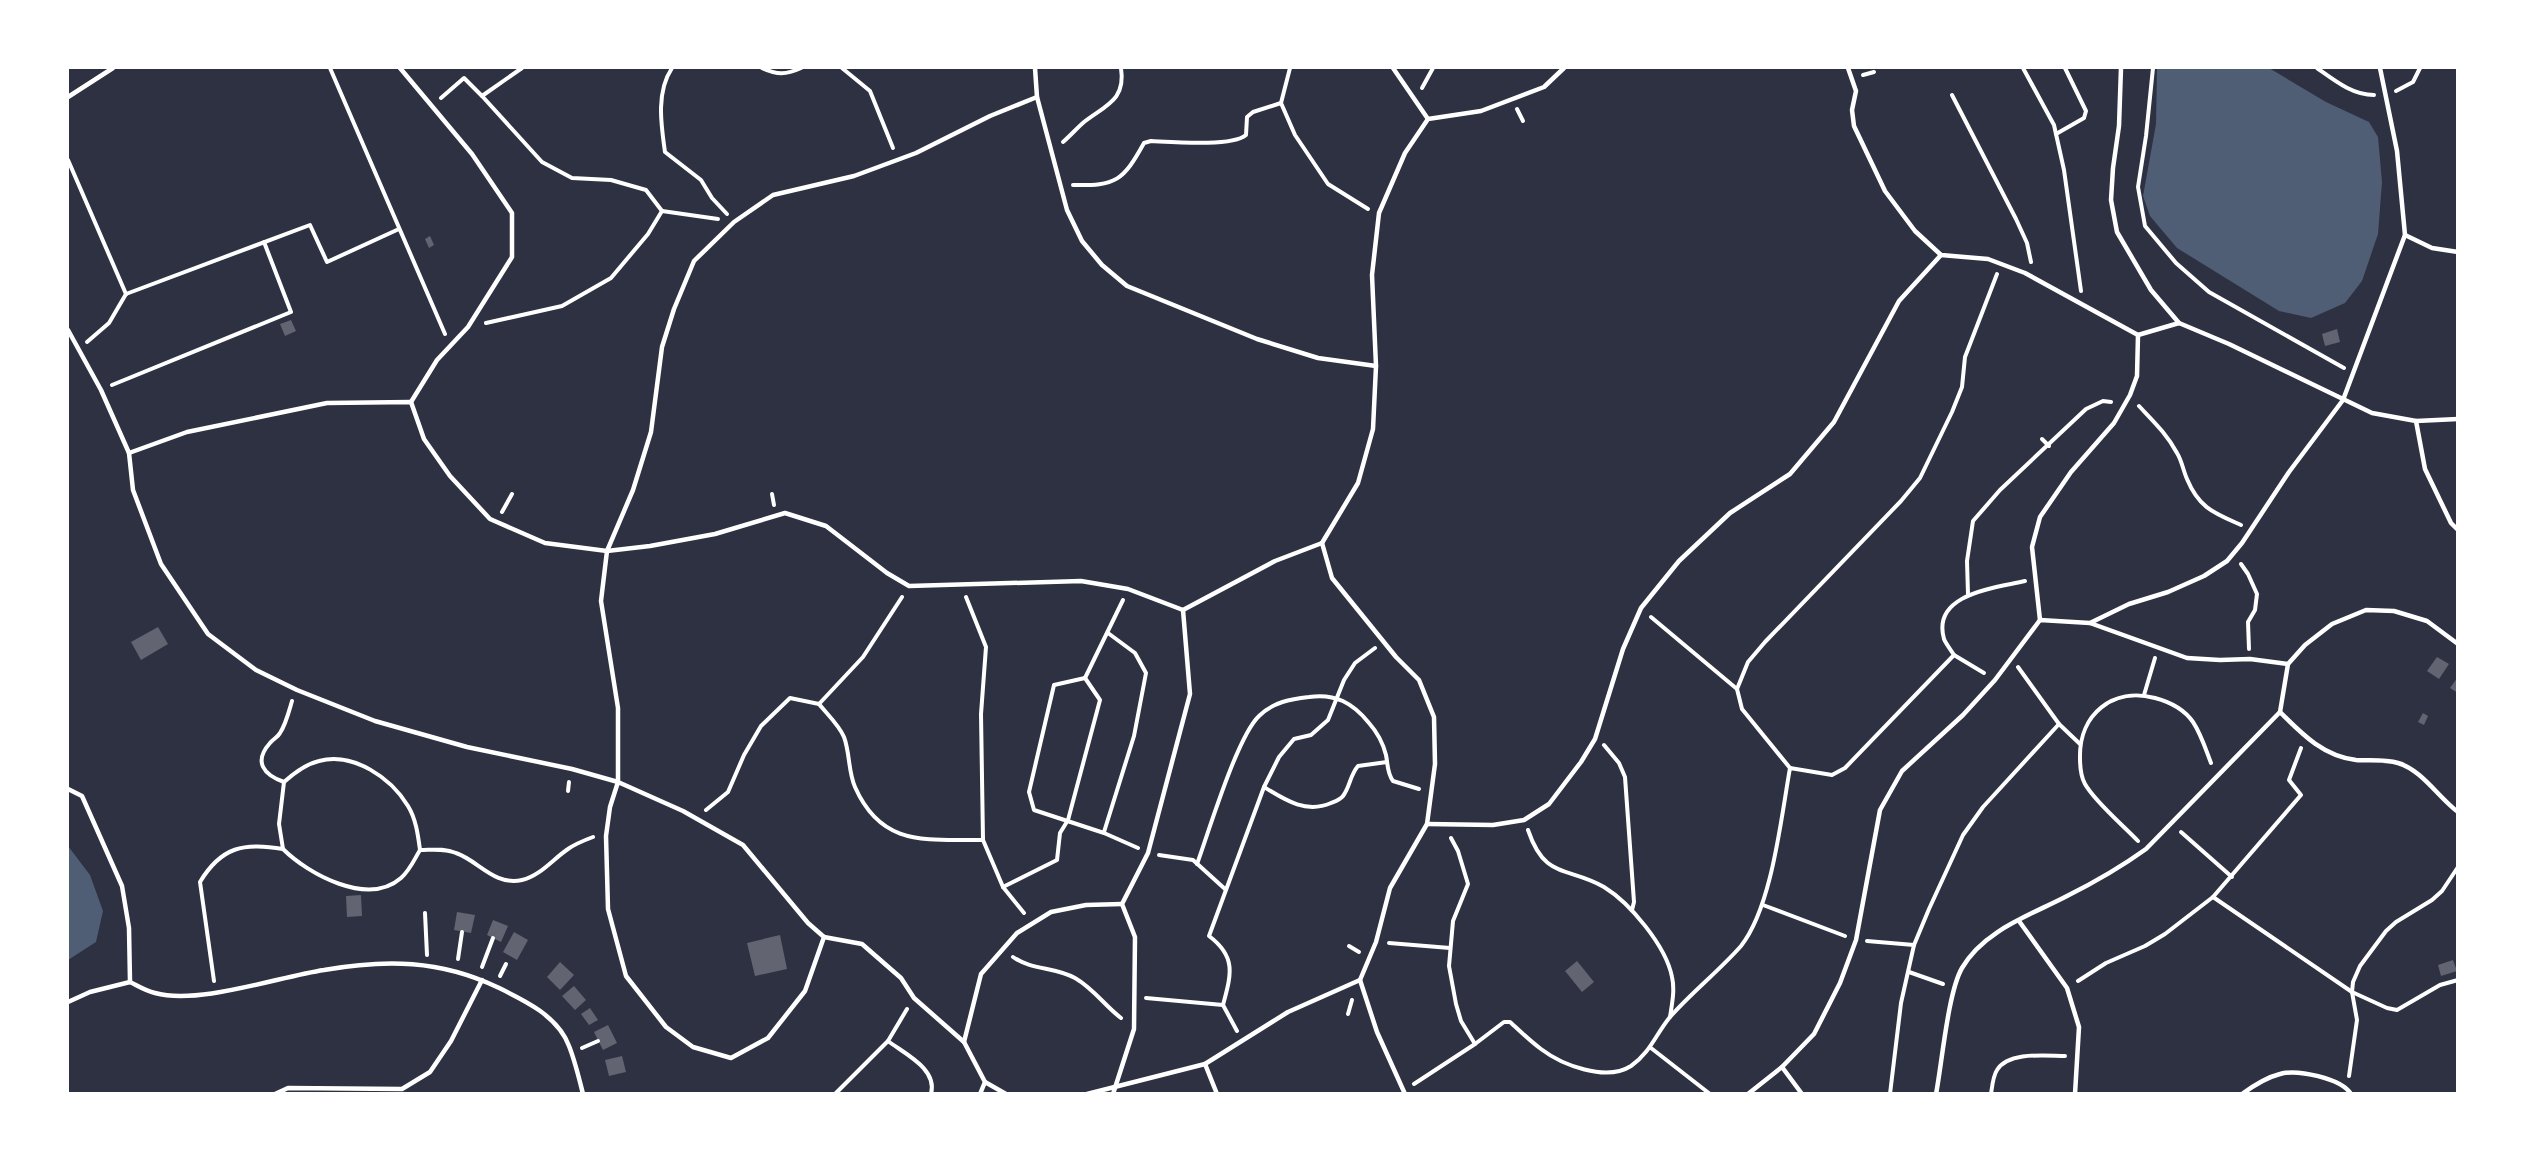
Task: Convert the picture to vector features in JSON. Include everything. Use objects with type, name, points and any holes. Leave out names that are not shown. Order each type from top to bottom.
[{"type":"lane","points":[[68,97],[113,68]]},
{"type":"lane","points":[[400,68],[472,154],[512,213],[512,257],[468,327],[437,360],[411,402]]},
{"type":"lane","points":[[1035,68],[1037,97],[1067,210],[1082,241],[1102,265],[1127,286],[1257,339],[1318,358],[1376,366]]},
{"type":"lane","points":[[1393,68],[1428,119]]},
{"type":"lane","points":[[411,402],[424,439],[450,476],[490,519],[545,543],[607,551],[715,534],[785,513],[826,526],[886,573],[909,586],[1082,580],[1128,589],[1183,610],[1275,561],[1322,543],[1358,483],[1373,429],[1376,366],[1372,275],[1379,216],[1405,153],[1428,119],[1481,111],[1544,87],[1564,68]]},
{"type":"lane","points":[[1848,68],[1856,92],[1852,110],[1854,126],[1885,191],[1915,231],[1941,255],[1988,259],[2030,275],[2082,306],[2138,335],[2179,323]]},
{"type":"lane","points":[[2121,68],[2119,126],[2111,200],[2117,232],[2151,290],[2179,323],[2229,344],[2372,413],[2416,421],[2457,419]]},
{"type":"lane","points":[[2090,623],[2129,604],[2204,576],[2227,561],[2343,400],[2405,235],[2397,151],[2380,68]]},
{"type":"lane","points":[[824,937],[805,991],[768,1038],[731,1058],[693,1047],[666,1027],[626,976],[608,909],[606,836],[610,807],[618,782],[618,708],[601,601],[607,551],[633,490],[651,432],[662,347],[674,309],[694,261],[734,222],[773,195],[854,176],[898,159],[1037,97]]},
{"type":"lane","points":[[2405,235],[2432,248],[2457,252]]},
{"type":"lane","points":[[1427,824],[1492,825],[1524,820],[1549,804],[1581,762],[1595,739],[1623,649],[1641,608],[1679,561],[1730,513],[1790,474],[1834,422],[1899,301],[1941,255]]},
{"type":"lane","points":[[68,330],[100,390],[129,453],[133,490],[161,564],[208,634],[256,670],[297,690],[375,721],[467,747],[572,769],[618,782],[696,818],[743,845],[808,923],[824,937],[862,944],[901,978],[914,998],[964,1042],[985,1082],[1006,1094]]},
{"type":"lane","points":[[1748,1094],[1782,1067],[1814,1034],[1840,983],[1856,940],[1880,810],[1902,771],[1963,716],[1995,680],[2040,620],[2032,547],[2040,516],[2071,472],[2114,423],[2125,403],[2137,376],[2138,335]]},
{"type":"lane","points":[[129,453],[187,432],[327,403],[411,402]]},
{"type":"lane","points":[[2416,421],[2425,470],[2451,523],[2457,530]]},
{"type":"lane","points":[[1322,543],[1332,578],[1395,657],[1419,680],[1434,717],[1435,764],[1427,824],[1390,888],[1376,942],[1360,980],[1377,1032],[1404,1092]]},
{"type":"lane","points":[[1122,904],[1148,853],[1190,694],[1183,610]]},
{"type":"lane","points":[[1936,1094],[1961,968],[1994,934],[2121,867],[2146,849],[2280,712],[2288,664],[2305,645],[2332,624],[2366,610],[2394,611],[2427,621],[2457,644]]},
{"type":"lane","points":[[2040,620],[2090,623],[2187,658],[2250,659],[2288,664]]},
{"type":"lane","points":[[2280,712],[2307,739],[2331,753],[2352,759],[2398,763],[2418,774],[2457,812]]},
{"type":"lane","points":[[68,789],[82,796],[122,886],[129,928],[130,982]]},
{"type":"lane","points":[[964,1042],[981,974],[1017,933],[1051,912],[1086,905],[1122,904]]},
{"type":"lane","points":[[1113,1094],[1134,1029],[1136,937],[1122,904]]},
{"type":"lane","points":[[2019,921],[2067,988],[2079,1028],[2075,1094]]},
{"type":"lane","points":[[68,1002],[90,992],[130,982],[156,993],[185,995],[216,993],[324,970],[405,963],[438,966],[482,980],[527,1001],[553,1021],[569,1044],[584,1094]]},
{"type":"lane","points":[[275,1094],[288,1088],[402,1089],[430,1072],[451,1041],[482,980]]},
{"type":"lane","points":[[1087,1094],[1204,1064],[1288,1012],[1360,980]]},
{"type":"lane","points":[[1204,1064],[1217,1094]]},
{"type":"lane","points":[[1782,1067],[1802,1094]]},
{"type":"lane","points":[[2242,1094],[2282,1073],[2318,1075],[2346,1086],[2351,1094]]},
{"type":"lane","points":[[980,1094],[985,1082]]},
{"type":"path","points":[[330,68],[450,345]]},
{"type":"path","points":[[482,96],[522,68]]},
{"type":"path","points":[[672,68],[666,78],[661,103],[664,152],[701,180],[712,198],[734,222]]},
{"type":"path","points":[[762,68],[774,73],[787,74],[801,68]]},
{"type":"path","points":[[842,68],[870,91],[898,159]]},
{"type":"path","points":[[1052,150],[1120,93],[1123,79],[1121,68]]},
{"type":"path","points":[[1290,68],[1281,103],[1295,135],[1328,184],[1379,216]]},
{"type":"path","points":[[1416,100],[1433,68]]},
{"type":"path","points":[[2023,68],[2049,114],[2056,134],[2076,249],[2082,306]]},
{"type":"path","points":[[2056,134],[2084,118],[2086,111],[2066,68]]},
{"type":"path","points":[[2153,68],[2138,187],[2145,226],[2176,263],[2210,292],[2353,373]]},
{"type":"path","points":[[2317,68],[2340,84],[2364,95],[2386,95],[2401,90],[2413,82],[2420,68]]},
{"type":"path","points":[[431,107],[464,78],[542,162],[572,178],[611,180],[646,190],[662,211],[734,222]]},
{"type":"path","points":[[1952,95],[2027,243],[2031,258],[2030,275]]},
{"type":"path","points":[[1061,184],[1097,185],[1112,182],[1124,175],[1144,143],[1151,141],[1241,140],[1246,135],[1247,117],[1253,112],[1281,103]]},
{"type":"path","points":[[68,160],[126,294]]},
{"type":"path","points":[[468,327],[562,306],[610,278],[648,234],[662,211]]},
{"type":"path","points":[[79,348],[109,323],[126,294],[264,242],[310,225],[327,262],[399,229]]},
{"type":"path","points":[[100,390],[291,312],[264,242]]},
{"type":"path","points":[[1737,689],[1748,662],[1765,642],[1901,501],[1920,478],[1962,387],[1965,357],[2001,264]]},
{"type":"path","points":[[1968,594],[1967,561],[1973,521],[2000,490],[2086,409],[2103,401],[2136,404],[2166,435],[2179,455],[2186,477],[2199,500],[2214,514],[2243,526],[2250,532]]},
{"type":"path","points":[[2042,439],[2049,446]]},
{"type":"path","points":[[496,522],[512,494]]},
{"type":"path","points":[[2233,554],[2248,574],[2257,594],[2255,610],[2247,622],[2250,659]]},
{"type":"path","points":[[1995,680],[1954,655],[1944,639],[1944,622],[1951,606],[1968,594],[2036,579]]},
{"type":"path","points":[[961,585],[986,647],[981,714],[983,840],[1003,887],[1032,924]]},
{"type":"path","points":[[819,704],[863,657],[909,586]]},
{"type":"path","points":[[1085,678],[1128,589]]},
{"type":"path","points":[[1641,608],[1737,689],[1742,709],[1790,768],[1832,775],[1845,768],[1954,655]]},
{"type":"path","points":[[1104,833],[1134,736],[1146,673],[1135,653],[1108,633]]},
{"type":"path","points":[[1241,1040],[1223,1005],[1231,963],[1220,945],[1209,936],[1225,889],[1264,787],[1279,757],[1294,740],[1311,735],[1328,720],[1336,697],[1355,663],[1384,642]]},
{"type":"path","points":[[2144,695],[2157,648]]},
{"type":"path","points":[[2011,657],[2059,724],[2080,744]]},
{"type":"path","points":[[1003,887],[1057,860],[1060,833],[1068,820],[1100,700],[1085,678]]},
{"type":"path","points":[[1085,678],[1053,685],[1029,792],[1034,810],[1104,833],[1148,853],[1192,860],[1225,889]]},
{"type":"path","points":[[284,782],[269,777],[263,769],[262,755],[280,733],[297,690]]},
{"type":"path","points":[[1197,864],[1242,744],[1259,716],[1285,700],[1319,695],[1336,697],[1356,709],[1379,736],[1389,775],[1393,781],[1413,787]]},
{"type":"path","points":[[2146,849],[2085,784],[2080,765],[2080,744],[2085,730],[2100,707],[2121,696],[2144,695],[2170,702],[2193,721],[2215,776]]},
{"type":"path","points":[[696,818],[728,792],[744,755],[761,726],[790,698],[819,704],[843,736],[854,786],[876,821],[894,833],[917,839],[983,840]]},
{"type":"path","points":[[1890,1094],[1901,1004],[1914,945],[1963,835],[1983,807],[2059,724]]},
{"type":"path","points":[[1595,739],[1602,742],[1619,763],[1625,777],[1634,902],[1632,911]]},
{"type":"path","points":[[2067,988],[2106,963],[2145,946],[2165,934],[2213,897],[2301,795],[2289,780],[2299,751]]},
{"type":"path","points":[[216,993],[200,882],[211,864],[229,852],[258,844],[283,849],[297,863],[328,881],[356,888],[382,887],[399,879],[412,866],[420,850],[417,828],[409,807],[387,782],[361,765],[339,760],[320,761],[304,768],[284,782],[279,824],[283,849]]},
{"type":"path","points":[[1264,787],[1305,808],[1324,806],[1341,799],[1352,773],[1358,766],[1387,762]]},
{"type":"path","points":[[1404,1092],[1504,1022],[1510,1022],[1542,1051],[1582,1069],[1607,1072],[1630,1067],[1651,1048],[1669,1018],[1740,946],[1752,928],[1763,904],[1790,768]]},
{"type":"path","points":[[2172,824],[2232,877]]},
{"type":"path","points":[[1529,835],[1547,865],[1603,887],[1632,911],[1656,943],[1672,976],[1673,995],[1669,1018]]},
{"type":"path","points":[[420,850],[444,849],[459,854],[493,876],[505,880],[521,880],[532,876],[569,848],[592,837],[606,836]]},
{"type":"path","points":[[1453,841],[1468,884],[1453,921],[1449,966],[1461,1021],[1475,1044]]},
{"type":"path","points":[[2346,1086],[2352,1065],[2357,1020],[2352,992],[2353,982],[2360,966],[2376,942],[2396,922],[2432,900],[2450,882],[2457,867]]},
{"type":"path","points":[[2213,897],[2352,992],[2387,1008],[2397,1010],[2440,985],[2457,980]]},
{"type":"path","points":[[1763,904],[1856,940],[1914,945]]},
{"type":"path","points":[[425,913],[427,947]]},
{"type":"path","points":[[460,949],[462,932]]},
{"type":"path","points":[[487,955],[494,938]]},
{"type":"path","points":[[1389,943],[1450,948]]},
{"type":"path","points":[[1003,949],[1022,963],[1073,977],[1092,988],[1112,1011],[1134,1029]]},
{"type":"path","points":[[1909,972],[1955,989]]},
{"type":"path","points":[[1135,996],[1223,1005]]},
{"type":"path","points":[[836,1094],[888,1041],[914,998]]},
{"type":"path","points":[[888,1041],[928,1071],[933,1085],[931,1094]]},
{"type":"path","points":[[1651,1048],[1710,1094]]},
{"type":"path","points":[[1991,1094],[1997,1070],[2014,1059],[2078,1057]]},
{"type":"water","points":[[2157,68],[2269,68],[2326,102],[2369,122],[2378,137],[2382,182],[2378,234],[2362,281],[2345,303],[2311,318],[2279,311],[2177,248],[2150,216],[2143,196],[2156,124]]},
{"type":"water","points":[[68,846],[90,875],[103,911],[96,942],[68,960]]},
{"type":"building","points":[[430,236],[434,245],[429,248],[425,239]]},
{"type":"building","points":[[291,320],[296,331],[285,336],[280,324]]},
{"type":"building","points":[[2337,329],[2340,342],[2325,346],[2322,334]]},
{"type":"building","points":[[158,627],[168,644],[141,660],[131,642]]},
{"type":"building","points":[[2437,657],[2449,664],[2439,679],[2427,671]]},
{"type":"building","points":[[2458,677],[2458,693],[2450,688]]},
{"type":"building","points":[[2423,713],[2428,716],[2424,725],[2418,722]]},
{"type":"building","points":[[361,895],[362,916],[347,917],[346,896]]},
{"type":"building","points":[[457,912],[475,915],[471,933],[454,930]]},
{"type":"building","points":[[493,920],[508,926],[501,942],[487,935]]},
{"type":"building","points":[[514,932],[528,940],[517,960],[503,952]]},
{"type":"building","points":[[780,935],[787,969],[755,976],[747,943]]},
{"type":"building","points":[[2453,960],[2457,971],[2441,976],[2438,965]]},
{"type":"building","points":[[1577,961],[1594,982],[1582,992],[1565,971]]},
{"type":"building","points":[[560,962],[574,975],[560,990],[547,977]]},
{"type":"building","points":[[574,986],[586,1000],[575,1010],[562,996]]},
{"type":"building","points":[[590,1008],[598,1020],[589,1025],[581,1014]]},
{"type":"building","points":[[608,1025],[617,1043],[603,1050],[594,1032]]},
{"type":"building","points":[[622,1056],[626,1072],[609,1076],[605,1060]]}]
